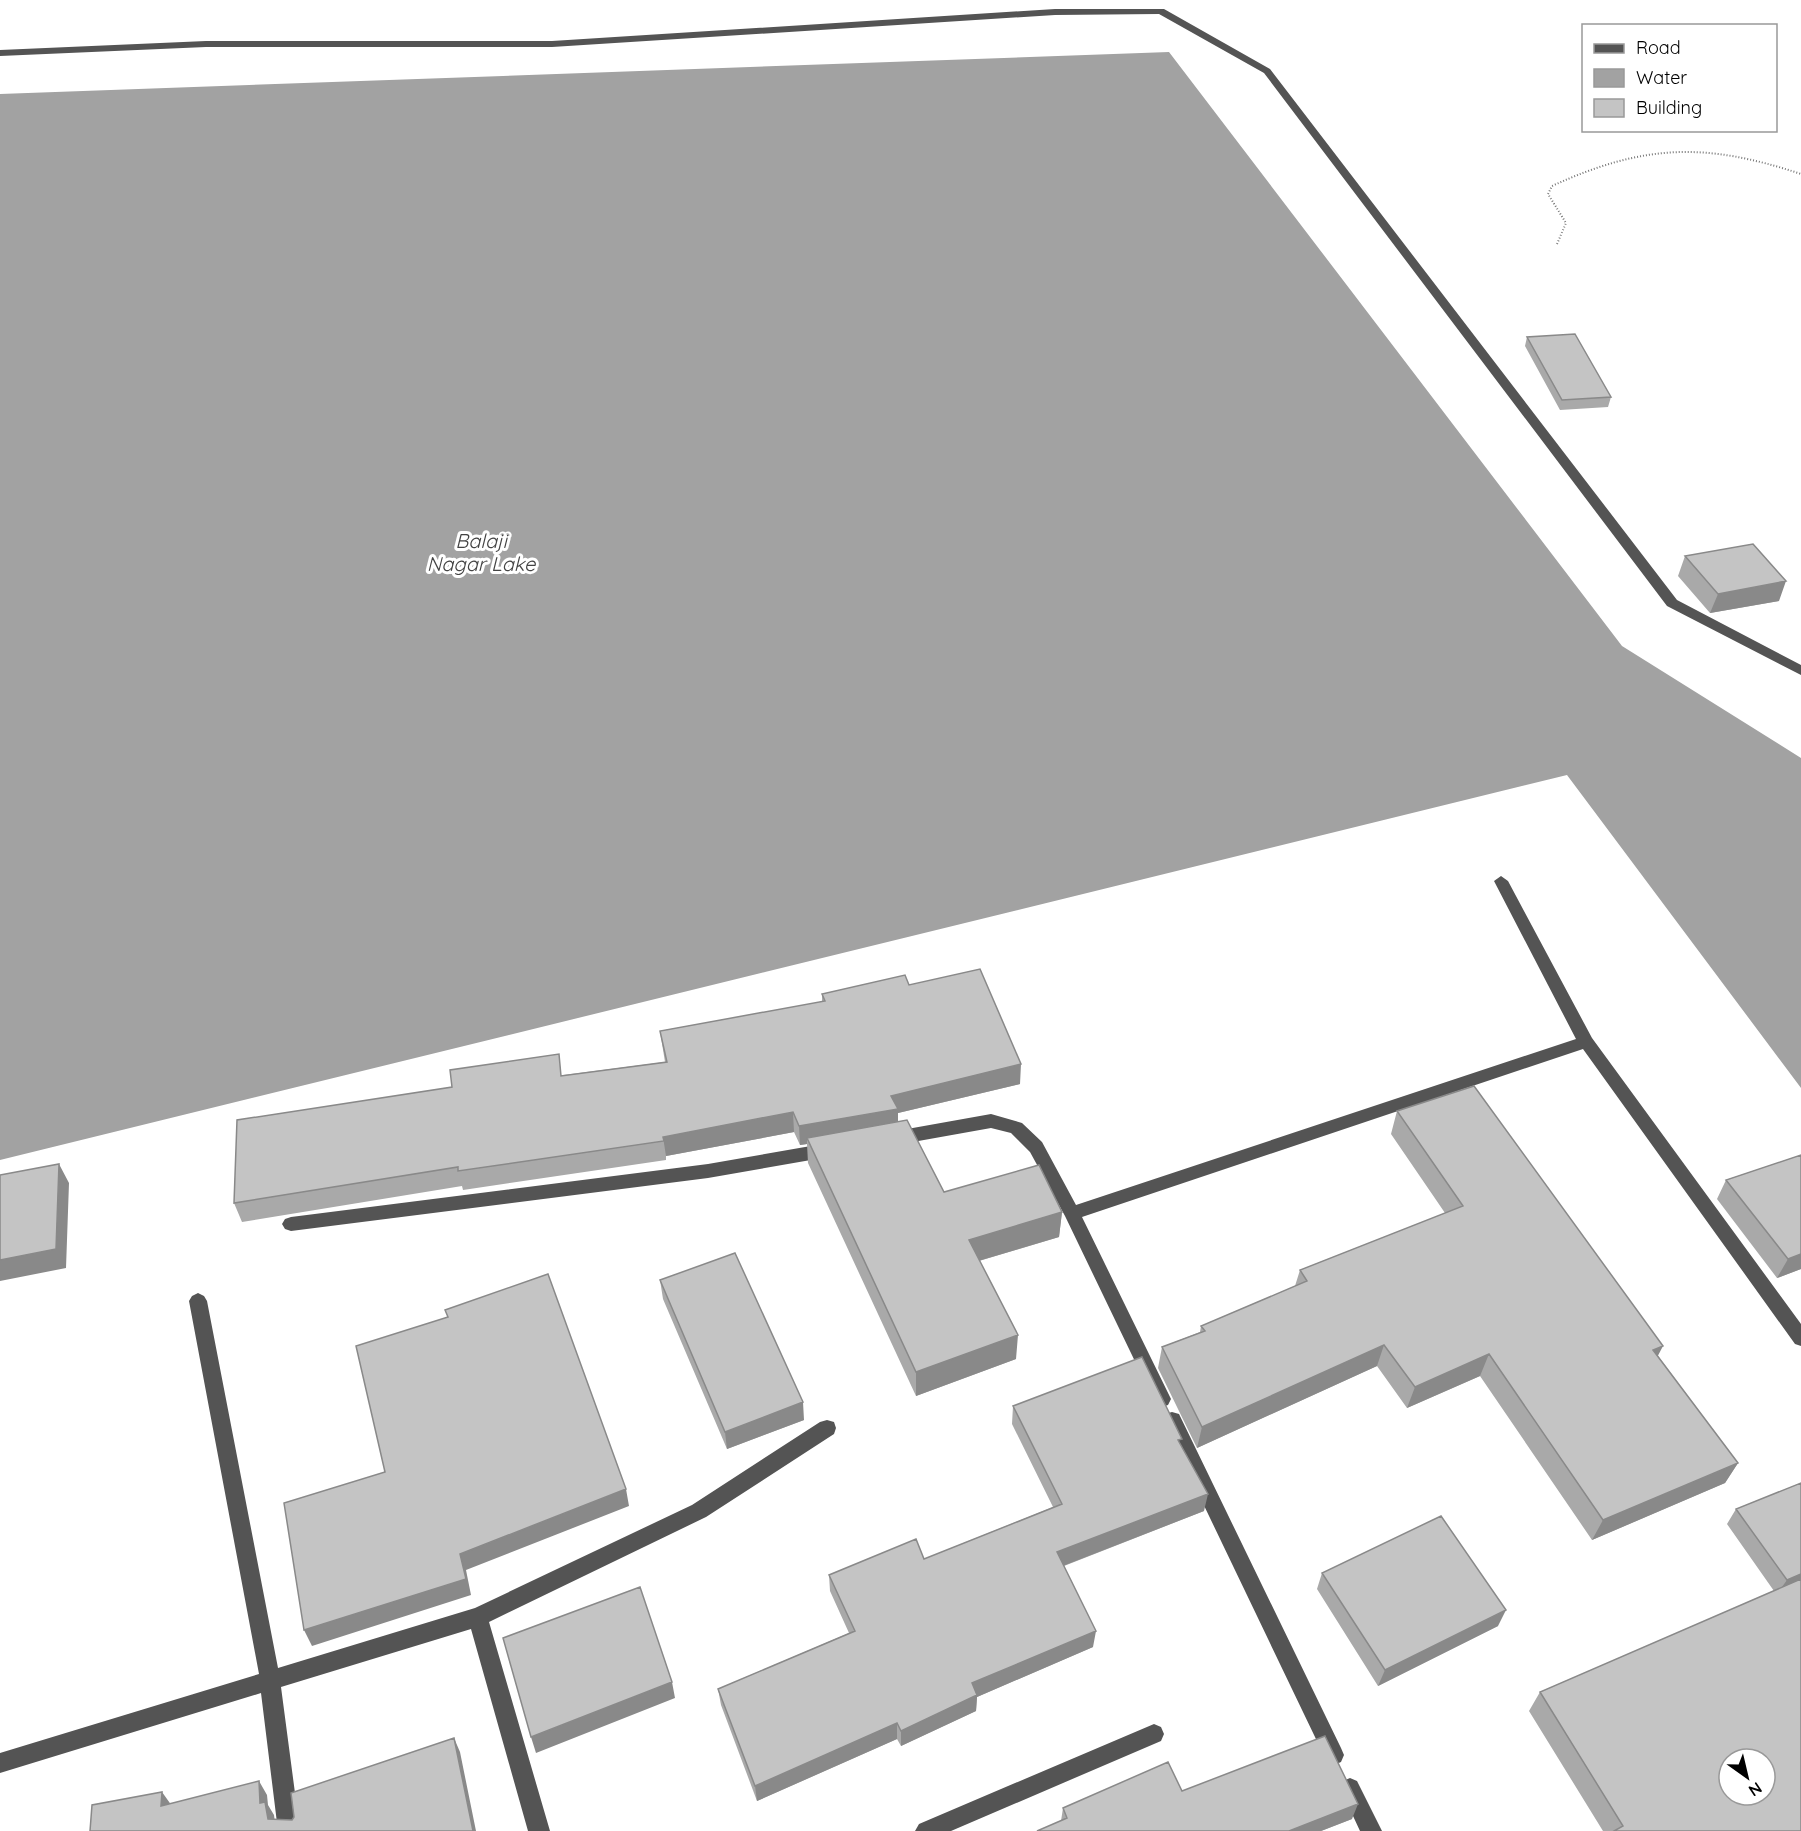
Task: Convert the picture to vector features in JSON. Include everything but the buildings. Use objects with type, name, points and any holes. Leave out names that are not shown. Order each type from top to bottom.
[{"type":"street","points":[[0,53],[206,44],[552,44],[1055,12],[1161,11],[1267,71],[1672,603],[1801,671]]},
{"type":"street","points":[[1501,881],[1586,1042],[1801,1338]]},
{"type":"street","points":[[1072,1213],[1586,1042]]},
{"type":"street","points":[[878,1141],[991,1121],[1016,1128],[1036,1147],[1072,1213],[1371,1831]]},
{"type":"street","points":[[291,1224],[708,1171],[844,1147]]},
{"type":"street","points":[[198,1301],[270,1681],[289,1831]]},
{"type":"street","points":[[0,1763],[478,1617],[699,1511],[827,1428]]},
{"type":"street","points":[[478,1617],[539,1831]]},
{"type":"street","points":[[926,1831],[1154,1734]]},
{"type":"path","points":[[1557,244],[1567,230],[1567,220],[1548,194],[1552,186],[1621,158],[1670,152],[1719,153],[1760,159],[1801,174]]},
{"type":"water","name":"Balaji Nagar Lake","points":[[1169,52],[1622,646],[1801,758],[1801,1088],[1567,775],[0,1160],[0,94]]}]
